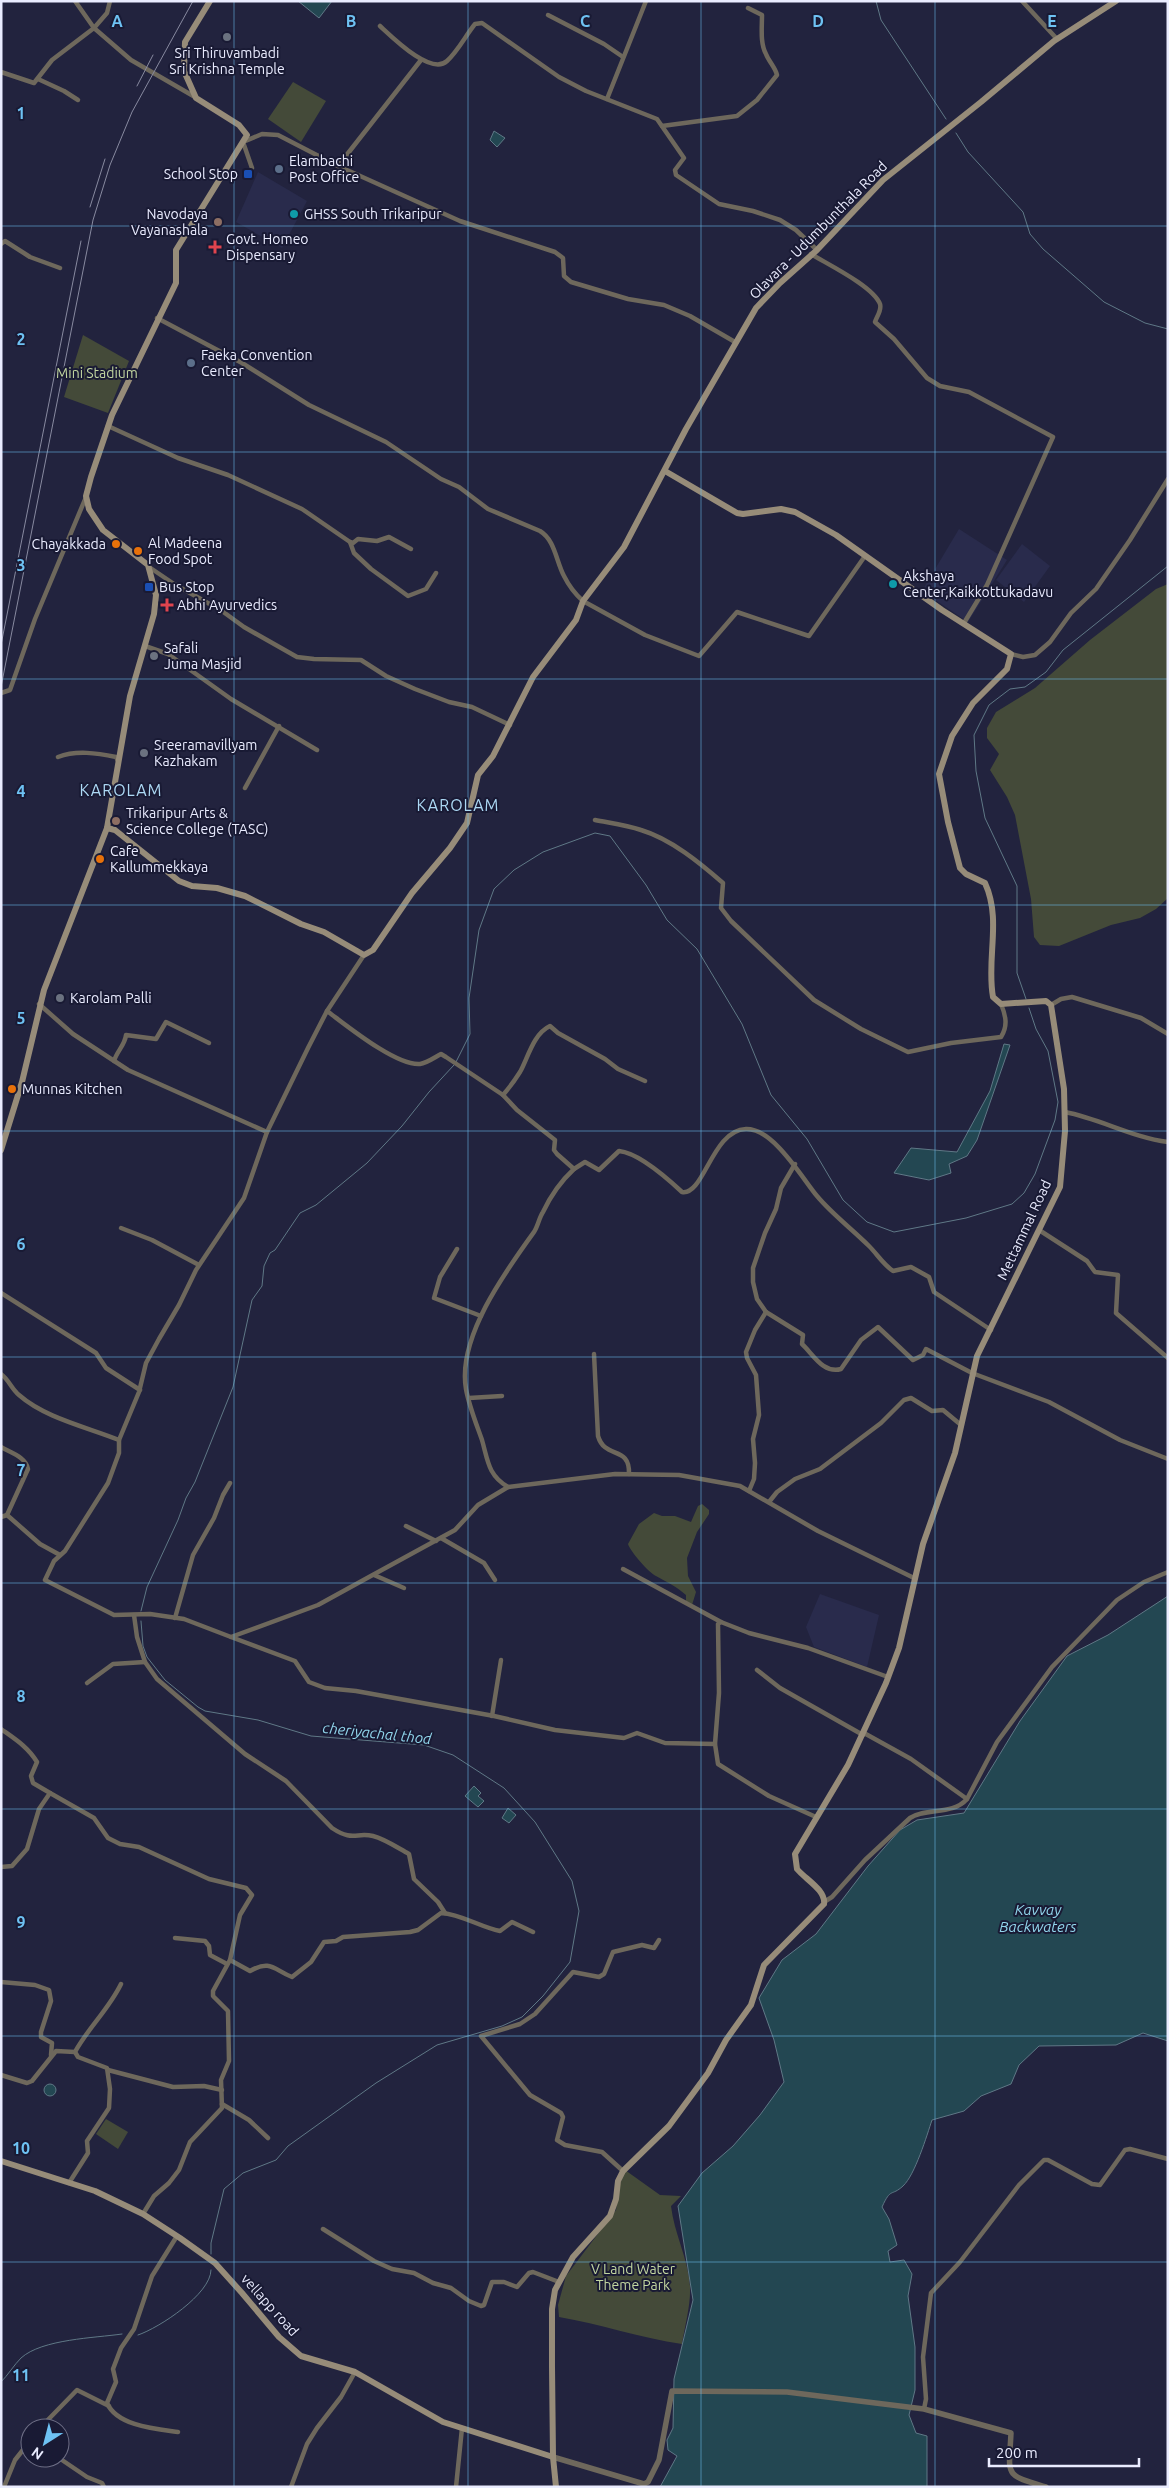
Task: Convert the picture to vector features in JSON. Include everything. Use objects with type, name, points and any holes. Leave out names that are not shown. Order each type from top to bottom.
[{"type":"main road","points":[[1,1150],[22,1082],[39,1004],[107,828],[130,696],[154,614],[156,595],[148,565],[103,530],[92,516],[86,496],[108,426],[144,352],[157,318],[176,283],[176,250],[248,135],[245,130],[196,98],[184,71],[185,42],[210,1]]},
{"type":"main road","name":"Olavara - Udumbunthala Road","points":[[364,955],[374,950],[412,893],[450,848],[467,823],[478,775],[493,756],[533,677],[576,620],[583,601],[624,547],[735,342],[763,301],[814,252],[883,180],[988,97],[1057,38],[1116,1]]},
{"type":"main road","points":[[665,471],[737,513],[787,509],[795,512],[836,535],[1011,654],[1007,668],[973,703],[952,736],[939,774],[948,822],[960,868],[966,874],[985,883],[990,898],[994,932],[991,967],[992,992],[997,1002],[1001,1004],[1046,1001],[1051,1005]]},
{"type":"main road","points":[[107,828],[115,830],[179,881],[192,886],[217,888],[245,896],[302,924],[324,932],[364,955]]},
{"type":"main road","name":"Mettammal Road","points":[[824,1902],[823,1897],[798,1872],[794,1863],[795,1854],[848,1766],[888,1677],[899,1648],[923,1544],[955,1453],[977,1356],[1060,1187],[1065,1112],[1064,1088],[1051,1005]]},
{"type":"main road","points":[[556,2487],[553,2457],[552,2309],[555,2290],[572,2257],[610,2216],[616,2199],[618,2181],[623,2171],[669,2126],[692,2097],[751,2005],[764,1965],[824,1902]]},
{"type":"main road","name":"vellapp road","points":[[1,2161],[95,2191],[143,2214],[177,2236],[214,2263],[242,2292],[279,2338],[301,2356],[355,2372],[443,2422],[553,2457]]},
{"type":"street","points":[[75,1],[94,28],[131,60],[196,98]]},
{"type":"street","points":[[1,72],[29,83],[34,83],[52,60],[94,28],[107,13],[110,1]]},
{"type":"street","points":[[607,99],[646,1]]},
{"type":"street","points":[[1022,1],[1057,38]]},
{"type":"street","points":[[662,126],[737,116],[758,100],[775,81],[778,75],[762,44],[762,15],[748,8]]},
{"type":"street","points":[[548,15],[604,44],[623,57]]},
{"type":"street","points":[[380,26],[421,60],[438,65],[446,62],[475,24],[482,23],[559,76],[586,91],[657,120],[684,158],[675,170],[676,175],[719,204],[753,211],[780,220],[796,230],[814,252],[847,274],[876,298],[880,304],[880,311],[875,322],[894,339],[927,378],[940,386],[969,392],[1053,437],[987,585],[964,623]]},
{"type":"street","points":[[338,166],[421,60]]},
{"type":"street","points":[[38,79],[64,90],[78,100]]},
{"type":"street","points":[[252,168],[243,142],[262,134],[278,135],[338,166],[460,220],[555,252],[563,258],[564,276],[571,282],[628,299],[664,305],[690,316],[735,342]]},
{"type":"street","points":[[3,241],[30,257],[60,268]]},
{"type":"street","points":[[157,318],[242,363],[309,405],[386,442],[440,479],[459,488],[488,509],[546,534],[564,576],[575,593],[583,601],[645,635],[699,656],[737,612],[809,636],[865,556]]},
{"type":"street","points":[[108,426],[178,458],[220,472],[302,509],[350,542],[354,553],[370,569],[408,596],[426,589],[436,573]]},
{"type":"street","points":[[1011,654],[1023,657],[1035,655],[1050,642],[1071,613],[1096,590],[1168,479]]},
{"type":"street","points":[[1,693],[10,690],[35,620],[86,496]]},
{"type":"street","points":[[350,542],[358,539],[377,541],[389,537],[410,549]]},
{"type":"street","points":[[148,565],[174,584],[297,657],[314,660],[361,660],[386,676],[415,689],[449,702],[472,708],[510,725]]},
{"type":"street","points":[[145,646],[168,654],[231,699],[317,750]]},
{"type":"street","points":[[245,788],[279,726]]},
{"type":"street","points":[[58,757],[69,753],[101,754],[116,757],[118,761]]},
{"type":"street","points":[[594,820],[642,830],[671,845],[706,868],[723,883],[721,908],[770,960],[814,1000],[861,1029],[908,1052],[942,1044],[1002,1037],[1006,1030],[1006,1022],[1001,1004]]},
{"type":"street","points":[[364,955],[327,1010],[267,1132],[244,1198],[199,1265],[146,1363],[140,1390],[120,1440],[119,1453],[108,1484],[65,1552],[54,1561],[45,1580],[114,1615],[150,1614],[175,1618],[231,1636],[295,1662],[309,1682],[325,1688],[492,1716],[555,1730],[624,1738],[637,1733],[665,1743],[715,1744]]},
{"type":"street","points":[[1051,1005],[1061,998],[1072,997],[1141,1018],[1168,1034]]},
{"type":"street","points":[[39,1004],[73,1034],[128,1070],[267,1132]]},
{"type":"street","points":[[327,1010],[360,1036],[391,1055],[421,1064],[441,1054],[503,1095],[517,1110],[555,1140],[554,1150],[556,1154],[574,1169]]},
{"type":"street","points":[[114,1061],[117,1051],[125,1042],[126,1035],[156,1039],[166,1022],[209,1043]]},
{"type":"street","points":[[503,1095],[518,1074],[538,1036],[544,1029],[550,1026],[558,1033],[605,1059],[618,1069],[645,1081]]},
{"type":"street","points":[[1065,1112],[1099,1120],[1138,1137],[1168,1142]]},
{"type":"street","points":[[508,1488],[493,1476],[466,1388],[466,1355],[481,1316],[522,1246],[535,1231],[553,1192],[574,1169],[585,1162],[599,1170],[619,1151],[624,1151],[646,1163],[682,1192],[686,1193],[693,1189],[714,1153],[729,1134],[748,1129],[774,1144],[795,1164],[821,1201],[873,1249],[888,1267],[893,1271],[911,1267],[929,1277],[934,1292],[991,1330]]},
{"type":"street","points":[[795,1164],[781,1188],[776,1209],[765,1233],[754,1268],[753,1282],[757,1299],[766,1312],[803,1334],[802,1344],[822,1365],[830,1369],[841,1369],[861,1340],[878,1327],[913,1360],[923,1355],[926,1348],[972,1373],[1049,1402],[1120,1440],[1168,1459]]},
{"type":"street","points":[[121,1228],[152,1240],[199,1265]]},
{"type":"street","points":[[1039,1230],[1086,1261],[1095,1272],[1118,1275],[1116,1312],[1168,1358]]},
{"type":"street","points":[[457,1249],[440,1277],[434,1298],[481,1316]]},
{"type":"street","points":[[1,1294],[96,1353],[111,1372],[140,1390]]},
{"type":"street","points":[[749,1491],[754,1479],[753,1439],[759,1415],[756,1375],[746,1352],[755,1330],[766,1312]]},
{"type":"street","points":[[594,1354],[598,1436],[603,1447],[626,1457],[630,1464],[629,1474]]},
{"type":"street","points":[[1,1374],[8,1379],[19,1395],[47,1412],[120,1440]]},
{"type":"street","points":[[469,1398],[502,1396]]},
{"type":"street","points":[[769,1502],[777,1492],[795,1479],[820,1469],[881,1423],[904,1400],[911,1398],[932,1411],[943,1410],[962,1425]]},
{"type":"street","points":[[1,1447],[22,1458],[27,1463],[28,1469],[7,1515],[1,1517]]},
{"type":"street","points":[[231,1636],[318,1605],[439,1540],[455,1530],[478,1504],[508,1488],[629,1474],[679,1475],[740,1486],[818,1531],[914,1578]]},
{"type":"street","points":[[175,1618],[193,1555],[214,1518],[230,1483]]},
{"type":"street","points":[[7,1515],[40,1544],[60,1555]]},
{"type":"street","points":[[406,1526],[484,1563],[495,1580]]},
{"type":"street","points":[[622,1569],[721,1622],[749,1633],[808,1648],[888,1677]]},
{"type":"street","points":[[824,1902],[832,1898],[865,1860],[910,1818],[916,1814],[957,1807],[967,1799],[997,1742],[1052,1667],[1117,1600],[1144,1582],[1168,1572]]},
{"type":"street","points":[[374,1575],[404,1588]]},
{"type":"street","points":[[134,1615],[137,1637],[145,1662],[157,1679],[184,1704],[214,1726],[245,1754],[286,1781],[332,1828],[341,1833],[356,1837],[376,1836],[408,1854],[414,1879],[438,1902],[445,1913]]},
{"type":"street","points":[[721,1622],[718,1624],[719,1693],[715,1744],[718,1764],[769,1796],[816,1817]]},
{"type":"street","points":[[492,1716],[501,1660]]},
{"type":"street","points":[[87,1683],[113,1664],[145,1662]]},
{"type":"street","points":[[757,1670],[780,1688],[911,1759],[942,1779],[967,1799]]},
{"type":"street","points":[[1,1729],[22,1744],[37,1762],[31,1776],[33,1783],[94,1818],[108,1838],[120,1844],[139,1847],[209,1878],[246,1888],[252,1895],[240,1915],[228,1962],[213,1991],[213,1996],[228,2011],[229,2061],[221,2080],[222,2104],[217,2115],[190,2142],[179,2170],[169,2183],[154,2196],[143,2214]]},
{"type":"street","points":[[1,1867],[12,1866],[26,1849],[39,1809],[50,1793]]},
{"type":"street","points":[[175,1938],[205,1941],[209,1946],[210,1955],[250,1971],[259,1966],[276,1967],[292,1977],[311,1962],[324,1942],[336,1942],[343,1937],[410,1932],[418,1930],[441,1913],[456,1915],[488,1930],[500,1931],[512,1922],[533,1932]]},
{"type":"street","points":[[623,2171],[602,2152],[565,2145],[557,2140],[563,2117],[561,2113],[530,2095],[481,2036],[520,2024],[535,2014],[573,1972],[599,1977],[604,1974],[614,1952],[642,1945],[654,1948],[659,1940]]},
{"type":"street","points":[[1,1982],[36,1985],[49,1990],[51,2001],[41,2037],[52,2043],[51,2054]]},
{"type":"street","points":[[75,2052],[87,2033],[113,2000],[121,1984]]},
{"type":"street","points":[[1,2075],[27,2083],[38,2074],[51,2054],[63,2050],[75,2052],[78,2057],[108,2070],[173,2087],[204,2086],[222,2090]]},
{"type":"street","points":[[69,2183],[88,2153],[87,2141],[109,2108],[108,2070]]},
{"type":"street","points":[[222,2104],[249,2120],[268,2138]]},
{"type":"street","points":[[1046,2487],[1015,2478],[1009,2469],[1011,2433],[924,2409],[926,2399],[923,2357],[931,2293],[960,2262],[1029,2174],[1044,2160],[1048,2160],[1086,2181],[1100,2185],[1126,2150],[1130,2149],[1168,2159]]},
{"type":"street","points":[[323,2229],[374,2261],[392,2269],[414,2273],[433,2283],[451,2288],[469,2301],[481,2306],[484,2305],[492,2282],[504,2282],[517,2287],[529,2273],[533,2272],[559,2282]]},
{"type":"street","points":[[109,2406],[108,2398],[116,2382],[113,2369],[121,2348],[134,2329],[152,2276],[177,2236]]},
{"type":"street","points":[[291,2487],[307,2444],[341,2397],[355,2372]]},
{"type":"street","points":[[50,2418],[77,2390],[109,2406],[120,2417],[139,2425],[178,2432]]},
{"type":"street","name":"vellapp road","points":[[553,2457],[644,2484],[648,2482],[659,2460],[672,2391],[786,2392],[924,2409]]},
{"type":"street","points":[[456,2487],[462,2428]]},
{"type":"street","points":[[4,2487],[15,2460],[20,2454]]},
{"type":"street","points":[[70,2465],[87,2477],[102,2483],[104,2487]]},
{"type":"shaded area","points":[[258,172],[307,201],[282,248],[236,222]]},
{"type":"shaded area","points":[[959,529],[1007,560],[968,622],[922,591]]},
{"type":"shaded area","points":[[1022,544],[1050,566],[1024,602],[996,580]]},
{"type":"shaded area","points":[[820,1594],[879,1615],[867,1667],[814,1647],[806,1627]]},
{"type":"green space","points":[[293,82],[326,101],[301,142],[268,119]]},
{"type":"green space","name":"Mini Stadium","points":[[83,335],[129,361],[108,413],[64,397]]},
{"type":"green space","points":[[1168,584],[1168,898],[1156,909],[1140,918],[1111,925],[1059,946],[1040,945],[1034,937],[1031,899],[1015,815],[1007,797],[990,770],[999,754],[987,738],[987,728],[996,712],[1035,688],[1090,640],[1156,589]]},
{"type":"green space","points":[[702,1504],[709,1510],[709,1514],[697,1532],[687,1558],[688,1576],[696,1592],[692,1605],[686,1602],[686,1595],[683,1592],[649,1571],[628,1544],[639,1524],[654,1513],[662,1516],[675,1516],[691,1522],[698,1506]]},
{"type":"green space","points":[[106,2119],[128,2132],[118,2149],[96,2134]]},
{"type":"green space","name":"V Land Water Theme Park","points":[[625,2170],[660,2195],[681,2196],[671,2206],[687,2265],[690,2286],[689,2307],[682,2344],[559,2317],[558,2305],[566,2276],[616,2210],[619,2187]]},
{"type":"water","points":[[298,1],[332,1],[319,18]]},
{"type":"water","points":[[494,131],[505,138],[497,147],[490,140]]},
{"type":"water","points":[[1004,1044],[1010,1045],[977,1140],[967,1156],[949,1164],[951,1173],[929,1180],[894,1173],[911,1148],[957,1152],[990,1091]]},
{"type":"water","name":"Kavvay Backwaters","points":[[1168,1596],[1168,2041],[1143,2033],[1116,2045],[1039,2046],[1019,2065],[1011,2084],[981,2096],[964,2111],[932,2120],[912,2173],[903,2186],[889,2194],[882,2207],[889,2219],[897,2245],[888,2251],[890,2262],[904,2260],[912,2274],[908,2296],[915,2347],[915,2390],[909,2415],[916,2433],[927,2436],[927,2487],[660,2487],[677,2456],[668,2450],[667,2440],[673,2428],[674,2379],[693,2300],[678,2206],[702,2173],[733,2146],[760,2115],[784,2082],[774,2040],[759,1998],[782,1960],[816,1934],[868,1866],[900,1830],[917,1820],[964,1813],[1020,1721],[1067,1656],[1108,1635]]},
{"type":"water","points":[[474,1786],[481,1793],[478,1796],[484,1801],[478,1807],[465,1796]]},
{"type":"water","points":[[508,1808],[516,1815],[509,1823],[502,1818]]},
{"type":"water","points":[[52,2084],[55,2085],[55,2095],[48,2096],[45,2095],[44,2088],[45,2085]]},
{"type":"waterway","points":[[876,1],[881,20],[946,119]]},
{"type":"waterway","points":[[956,133],[968,152],[1023,212],[1030,234],[1043,249],[1104,302],[1145,323],[1168,329]]},
{"type":"waterway","points":[[1026,999],[1017,973],[1017,886],[985,818],[976,771],[974,735],[989,705],[1010,689],[1025,687],[1046,672],[1063,650],[1168,566]]},
{"type":"waterway","points":[[456,1062],[470,1034],[469,998],[479,930],[494,889],[514,870],[543,852],[595,833],[610,836],[646,885],[667,920],[697,949],[742,1024],[771,1095],[807,1139],[843,1200],[867,1222],[894,1232],[966,1218],[1012,1204],[1024,1193],[1035,1174],[1055,1120],[1058,1102],[1048,1051],[1036,1029],[1029,1008]]},
{"type":"waterway","points":[[141,1611],[147,1587],[178,1520],[186,1498],[195,1482],[233,1387],[252,1300],[262,1286],[264,1266],[270,1253],[275,1250],[300,1213],[316,1205],[367,1163],[402,1126],[429,1092],[454,1065]]},
{"type":"waterway","name":"cheriyachal thod","points":[[141,1621],[143,1646],[147,1657],[165,1680],[205,1711],[258,1720],[311,1736],[424,1745],[453,1755],[504,1788],[535,1822],[572,1881],[579,1911],[570,1962],[543,1996],[522,2017],[502,2026],[437,2045],[376,2083],[288,2146],[276,2160],[243,2173],[224,2189],[211,2243],[211,2254]]},
{"type":"waterway","points":[[138,2335],[170,2318],[182,2309],[203,2289],[209,2279],[211,2270]]},
{"type":"waterway","points":[[1,2382],[21,2358],[42,2347],[69,2340],[122,2334]]},
{"type":"railway","points":[[1,687],[93,220],[110,165],[132,112],[193,1]]},
{"type":"railway","points":[[137,86],[153,55]]},
{"type":"railway","points":[[90,207],[105,159]]},
{"type":"railway","points":[[1,645],[81,241]]},
{"type":"place","name":"Sri Thiruvambadi Sri Krishna Temple","points":[[227,37]]},
{"type":"place","name":"Elambachi Post Office","points":[[279,169]]},
{"type":"place","name":"School Stop","points":[[248,174]]},
{"type":"place","name":"GHSS South Trikaripur","points":[[294,214]]},
{"type":"place","name":"Navodaya Vayanashala","points":[[218,222]]},
{"type":"place","name":"Govt. Homeo Dispensary","points":[[215,247]]},
{"type":"place","name":"Faeka Convention Center","points":[[191,363]]},
{"type":"place","name":"Chayakkada","points":[[116,544]]},
{"type":"place","name":"Al Madeena Food Spot","points":[[138,551]]},
{"type":"place","name":"Akshaya Center,Kaikkottukadavu","points":[[893,584]]},
{"type":"place","name":"Bus Stop","points":[[149,587]]},
{"type":"place","name":"Abhi Ayurvedics","points":[[167,605]]},
{"type":"place","name":"Safali Juma Masjid","points":[[154,656]]},
{"type":"place","name":"Sreeramavillyam Kazhakam","points":[[144,753]]},
{"type":"place","name":"Trikaripur Arts & Science College (TASC)","points":[[116,821]]},
{"type":"place","name":"Cafe Kallummekkaya","points":[[100,859]]},
{"type":"place","name":"Karolam Palli","points":[[60,998]]},
{"type":"place","name":"Munnas Kitchen","points":[[12,1089]]},
{"type":"district","name":"KAROLAM","points":[[121,790]]},
{"type":"district","name":"KAROLAM","points":[[458,805]]}]
